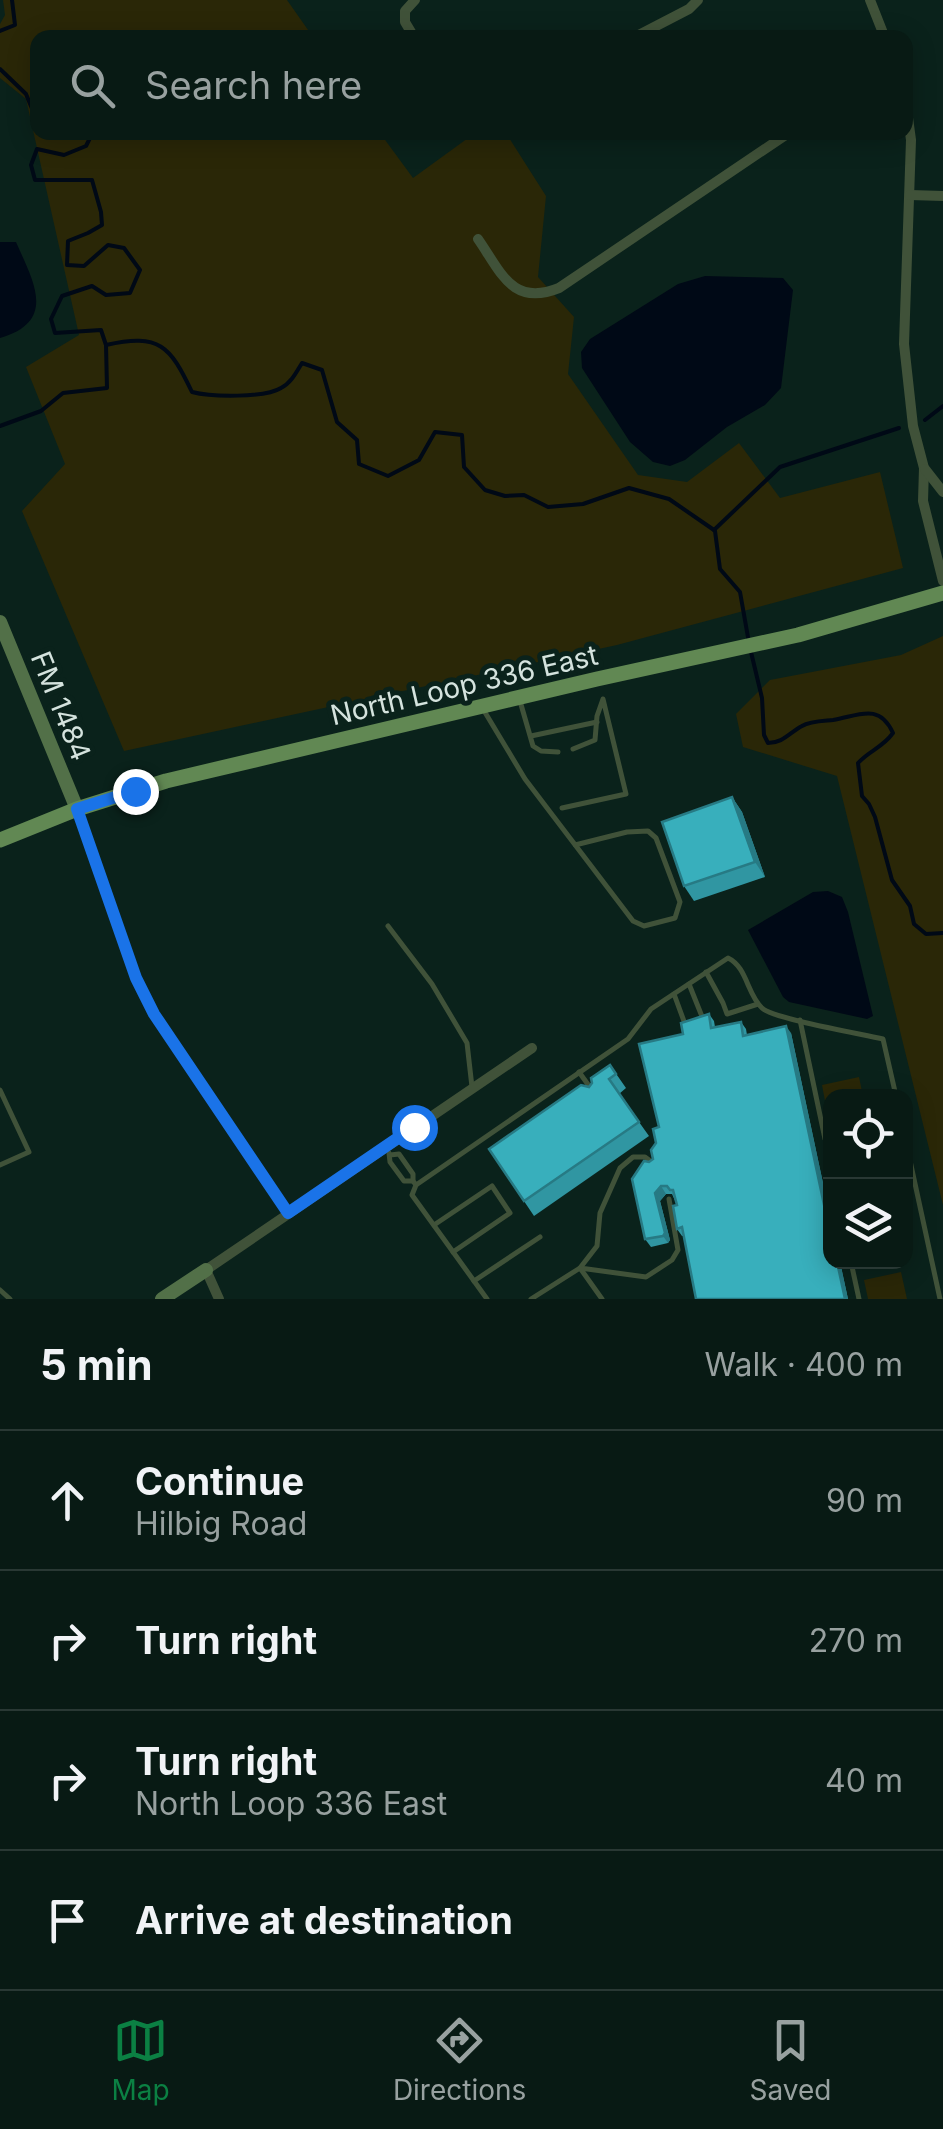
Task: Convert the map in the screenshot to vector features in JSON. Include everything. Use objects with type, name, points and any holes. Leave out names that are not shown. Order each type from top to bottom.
[{"type":"main road","name":"North Loop 336 East","points":[[0,840],[77,809],[166,781],[798,635],[943,592]]},
{"type":"main road","name":"FM 1484","points":[[0,622],[77,809]]},
{"type":"main road","points":[[162,1299],[206,1270]]},
{"type":"street","points":[[410,30],[405,11],[414,0]]},
{"type":"street","points":[[648,30],[689,9],[698,0]]},
{"type":"street","points":[[870,0],[881,30]]},
{"type":"street","points":[[478,239],[512,287],[528,294],[544,294],[559,288],[778,140]]},
{"type":"street","points":[[911,140],[904,344],[913,426],[924,468],[923,502],[943,581]]},
{"type":"street","points":[[910,195],[943,196]]},
{"type":"street","points":[[924,468],[943,492]]},
{"type":"street","points":[[219,1299],[206,1270],[388,1151],[472,1087],[532,1048]]},
{"type":"lane","points":[[562,808],[626,794],[597,679]]},
{"type":"lane","points":[[519,698],[533,746],[542,752],[558,752]]},
{"type":"lane","points":[[573,748],[595,740],[602,699]]},
{"type":"lane","points":[[482,706],[525,779],[575,845],[634,921],[644,926],[675,918],[680,902],[656,838],[648,831],[575,845]]},
{"type":"lane","points":[[530,736],[597,722]]},
{"type":"lane","points":[[77,809],[136,978],[154,1014],[288,1213]]},
{"type":"lane","points":[[388,926],[432,984],[467,1043],[472,1087]]},
{"type":"lane","points":[[487,1299],[412,1195],[414,1183],[413,1174],[399,1154],[388,1151],[402,1180],[414,1183],[628,1039],[651,1009],[728,958],[737,962],[758,1004],[771,1015],[883,1038],[894,1089]]},
{"type":"lane","points":[[706,972],[726,1014],[758,1004]]},
{"type":"lane","points":[[674,994],[684,1024],[703,1020],[689,984]]},
{"type":"lane","points":[[800,1020],[823,1129]]},
{"type":"lane","points":[[579,1072],[596,1096]]},
{"type":"lane","points":[[0,1090],[29,1152],[0,1165]]},
{"type":"lane","points":[[531,1299],[580,1268],[596,1246],[600,1213],[620,1168],[633,1157],[653,1162]]},
{"type":"lane","points":[[913,1174],[940,1299]]},
{"type":"lane","points":[[434,1225],[492,1186],[510,1214],[453,1252]]},
{"type":"lane","points":[[580,1268],[646,1277],[672,1260],[678,1250],[669,1199]]},
{"type":"lane","points":[[474,1281],[540,1236]]},
{"type":"lane","points":[[580,1268],[602,1299]]},
{"type":"lane","points":[[853,1269],[859,1299]]},
{"type":"lane","points":[[0,1290],[10,1299]]},
{"type":"shaded area","points":[[3,0],[287,0],[308,30],[30,30],[30,117],[26,99],[0,78],[0,24],[5,15]]},
{"type":"shaded area","points":[[35,140],[385,140],[413,178],[465,140],[510,140],[546,196],[538,277],[574,317],[568,374],[638,475],[687,482],[739,443],[780,498],[880,472],[903,568],[617,645],[124,751],[22,511],[65,464],[26,367],[79,335]]},
{"type":"shaded area","points":[[0,242],[16,242],[36,298],[29,321],[18,331],[0,338]]},
{"type":"shaded area","points":[[705,276],[783,278],[793,290],[781,388],[765,405],[727,427],[685,460],[670,466],[653,462],[630,442],[582,368],[581,352],[590,339],[678,284]]},
{"type":"shaded area","points":[[943,636],[943,1205],[837,776],[743,747],[736,714],[770,680],[901,655]]},
{"type":"shaded area","points":[[828,891],[842,897],[848,912],[873,1016],[867,1019],[789,1002],[748,930],[813,892]]},
{"type":"shaded area","points":[[859,1077],[862,1089],[823,1090],[822,1085]]},
{"type":"shaded area","points":[[901,1272],[907,1299],[868,1299],[864,1280]]},
{"type":"building","points":[[732,797],[755,862],[684,886],[662,822]]},
{"type":"building","points":[[709,1014],[711,1028],[741,1022],[743,1036],[786,1026],[823,1200],[823,1269],[839,1269],[845,1299],[696,1299],[682,1227],[677,1229],[673,1206],[677,1205],[673,1190],[667,1186],[661,1186],[655,1193],[665,1233],[645,1239],[632,1179],[644,1161],[653,1159],[653,1129],[659,1127],[639,1044],[683,1034],[681,1023]]},
{"type":"building","points":[[610,1065],[616,1074],[609,1079],[639,1122],[524,1201],[489,1149],[581,1085],[589,1087],[591,1078]]},
{"type":"waterway","points":[[0,31],[15,25],[12,0]]},
{"type":"waterway","points":[[0,69],[26,94],[30,104]]},
{"type":"waterway","points":[[89,140],[86,146],[64,155],[37,149],[31,165],[35,180],[92,180],[102,225],[68,241],[67,265],[84,266],[108,245],[124,248],[140,270],[130,293],[106,295],[92,286],[62,296],[51,319],[55,333],[101,330],[106,345]]},
{"type":"waterway","points":[[0,426],[41,411],[63,393],[107,388],[106,345],[151,342],[169,354],[192,392],[212,395],[273,391],[288,383],[302,363],[322,370],[337,422],[357,440],[359,464],[388,476],[419,460],[435,432],[462,435],[464,467],[485,490],[505,496],[524,495],[548,507],[583,504],[629,488],[669,499],[714,530]]},
{"type":"waterway","points":[[925,420],[943,406]]},
{"type":"waterway","points":[[714,530],[780,467],[899,428]]},
{"type":"waterway","points":[[715,531],[720,569],[740,592],[749,643]]},
{"type":"waterway","points":[[751,652],[768,743],[809,723],[859,714],[874,714],[887,723],[893,733],[858,763],[862,796],[875,817],[892,880],[910,906],[914,924],[926,934],[943,933]]},
{"type":"route","points":[[135,791],[77,809],[136,978],[154,1014],[288,1213],[414,1127]]}]
